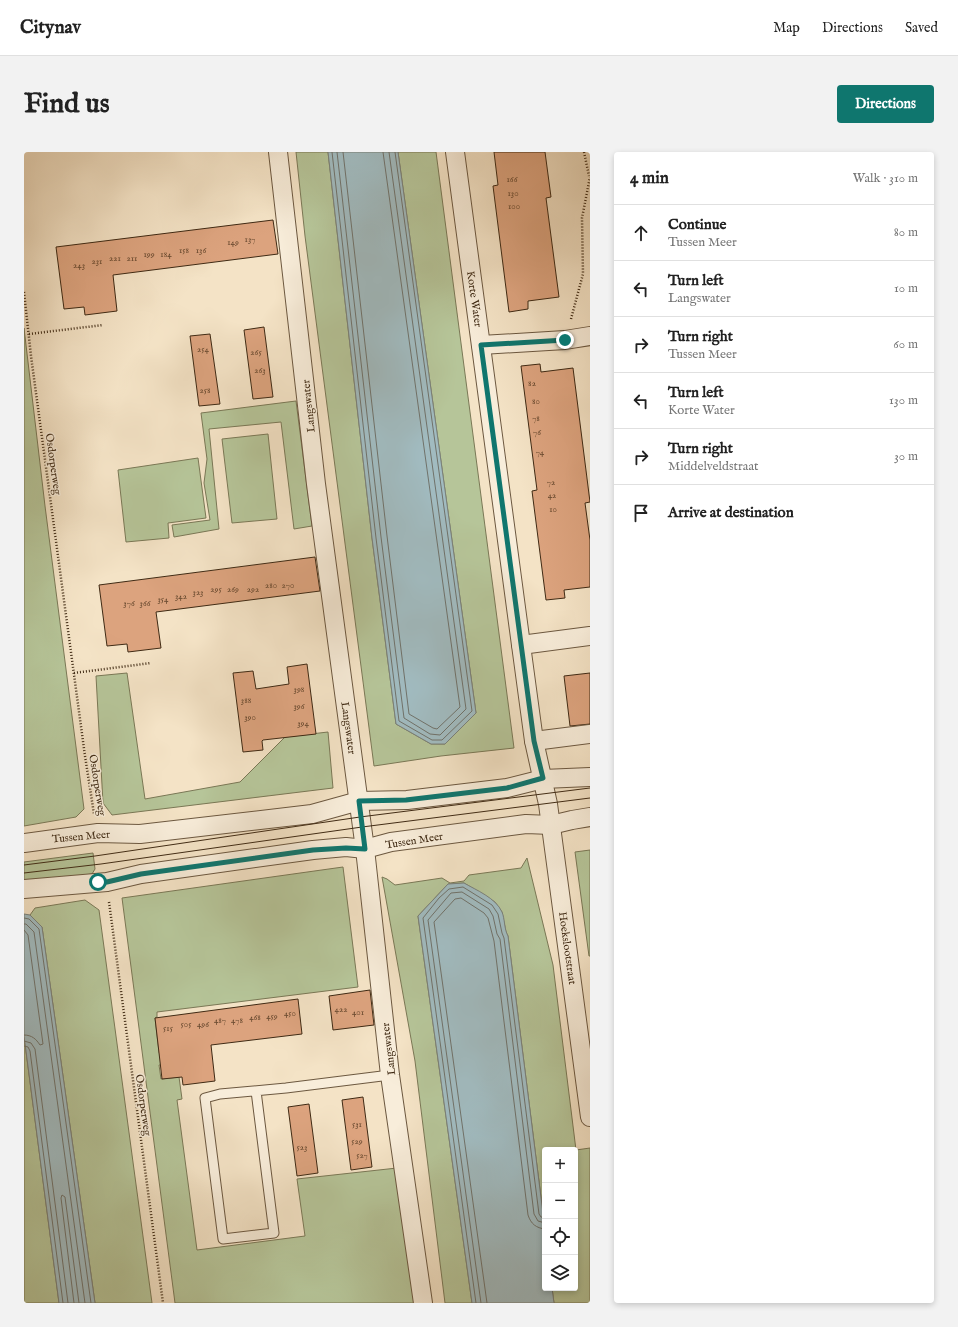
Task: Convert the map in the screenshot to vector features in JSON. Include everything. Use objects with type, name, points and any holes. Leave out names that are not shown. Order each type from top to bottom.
[{"type":"street","name":"Langswater","points":[[278,152],[316,484],[365,849],[390,1075],[423,1303]]},
{"type":"street","name":"Korte Water","points":[[455,152],[534,741],[543,778]]},
{"type":"street","points":[[481,345],[565,340],[590,336]]},
{"type":"street","points":[[521,645],[590,636]]},
{"type":"street","points":[[534,741],[590,734]]},
{"type":"street","name":"Tussen Meer","points":[[24,843],[98,832],[140,834],[296,816],[312,814],[359,801],[406,800],[507,788],[543,778],[590,777]]},
{"type":"street","name":"Hoekslootstraat","points":[[543,778],[547,794],[590,1117]]},
{"type":"street","name":"Tussen Meer","points":[[24,889],[102,882],[141,874],[313,850],[346,848],[365,849],[391,842],[526,824],[551,825],[590,817]]},
{"type":"lane","points":[[256,1091],[274,1233],[223,1239],[206,1098],[220,1094],[390,1075]]},
{"type":"path","points":[[565,340],[583,274],[582,218],[590,177],[584,152]]},
{"type":"path","name":"Osdorperweg","points":[[24,292],[85,756],[98,832]]},
{"type":"path","points":[[29,334],[103,325]]},
{"type":"path","points":[[74,673],[151,663]]},
{"type":"path","name":"Osdorperweg","points":[[102,882],[163,1303]]},
{"type":"green space","points":[[296,152],[328,152],[372,538],[396,724],[431,744],[445,744],[476,713],[398,152],[436,152],[514,748],[441,756],[374,766],[305,236]]},
{"type":"green space","points":[[24,328],[84,809],[76,817],[24,826]]},
{"type":"green space","points":[[296,401],[312,526],[294,529],[281,422],[209,429],[219,529],[174,537],[172,525],[210,520],[204,483],[207,459],[201,413]]},
{"type":"green space","points":[[268,434],[277,519],[232,523],[222,439]]},
{"type":"green space","points":[[198,458],[206,518],[168,523],[169,538],[126,542],[118,470]]},
{"type":"green space","points":[[127,673],[145,799],[240,782],[285,737],[328,732],[333,788],[112,815],[103,803],[96,676]]},
{"type":"green space","points":[[590,850],[590,956],[589,956],[575,852]]},
{"type":"green space","points":[[93,853],[95,869],[92,874],[24,883],[24,862]]},
{"type":"green space","points":[[527,858],[553,965],[576,1147],[542,1147],[542,1205],[508,936],[502,912],[495,902],[464,883],[448,884],[418,916],[472,1303],[445,1303],[415,1061],[382,877],[395,885],[442,878],[450,883],[464,881],[469,875],[521,868]]},
{"type":"green space","points":[[343,867],[358,987],[157,1012],[157,1017],[155,1018],[159,1052],[163,1065],[159,1065],[161,1079],[179,1077],[182,1099],[177,1100],[197,1250],[305,1236],[297,1179],[397,1168],[415,1303],[175,1303],[122,898]]},
{"type":"green space","points":[[85,900],[99,910],[152,1303],[95,1303],[42,927],[30,915],[35,908]]},
{"type":"green space","points":[[24,1036],[59,1303],[24,1303]]},
{"type":"green space","points":[[590,1148],[590,1303],[554,1303],[552,1291],[578,1291],[578,1150]]},
{"type":"water","points":[[328,152],[398,152],[476,713],[445,744],[431,744],[396,724],[372,538]]},
{"type":"water","points":[[464,883],[491,899],[499,907],[503,915],[508,936],[542,1205],[542,1291],[552,1291],[554,1303],[472,1303],[418,916],[448,884]]},
{"type":"water","points":[[24,914],[30,915],[42,927],[95,1303],[59,1303],[24,1036]]},
{"type":"building","points":[[494,152],[545,152],[551,197],[546,198],[559,297],[528,301],[528,309],[509,312],[493,186],[498,185]]},
{"type":"building","points":[[273,220],[278,254],[113,275],[117,311],[85,315],[84,307],[64,309],[56,247]]},
{"type":"building","points":[[264,327],[273,397],[253,399],[244,330]]},
{"type":"building","points":[[210,334],[220,404],[199,406],[190,336]]},
{"type":"building","points":[[540,364],[541,372],[573,368],[590,502],[585,503],[590,540],[590,587],[564,590],[565,598],[546,600],[532,491],[537,490],[521,366]]},
{"type":"building","points":[[315,557],[320,591],[156,612],[161,648],[128,652],[127,644],[107,646],[99,585]]},
{"type":"building","points":[[307,664],[316,734],[263,740],[263,750],[243,752],[233,673],[253,671],[256,689],[289,684],[287,667]]},
{"type":"building","points":[[590,673],[590,724],[570,726],[564,676]]},
{"type":"building","points":[[370,990],[374,1025],[333,1030],[329,996]]},
{"type":"building","points":[[298,999],[302,1034],[211,1045],[215,1081],[183,1085],[182,1077],[162,1079],[155,1018]]},
{"type":"building","points":[[363,1097],[372,1167],[351,1170],[342,1100]]},
{"type":"building","points":[[309,1104],[318,1173],[297,1176],[288,1107]]},
{"type":"tram line","points":[[24,865],[360,817],[590,788]]},
{"type":"tram line","points":[[24,873],[101,864],[362,827],[590,798]]},
{"type":"route","points":[[98,882],[107,882],[141,874],[313,850],[346,848],[365,849],[359,801],[406,800],[507,788],[543,778],[534,741],[481,345],[565,340]]}]
